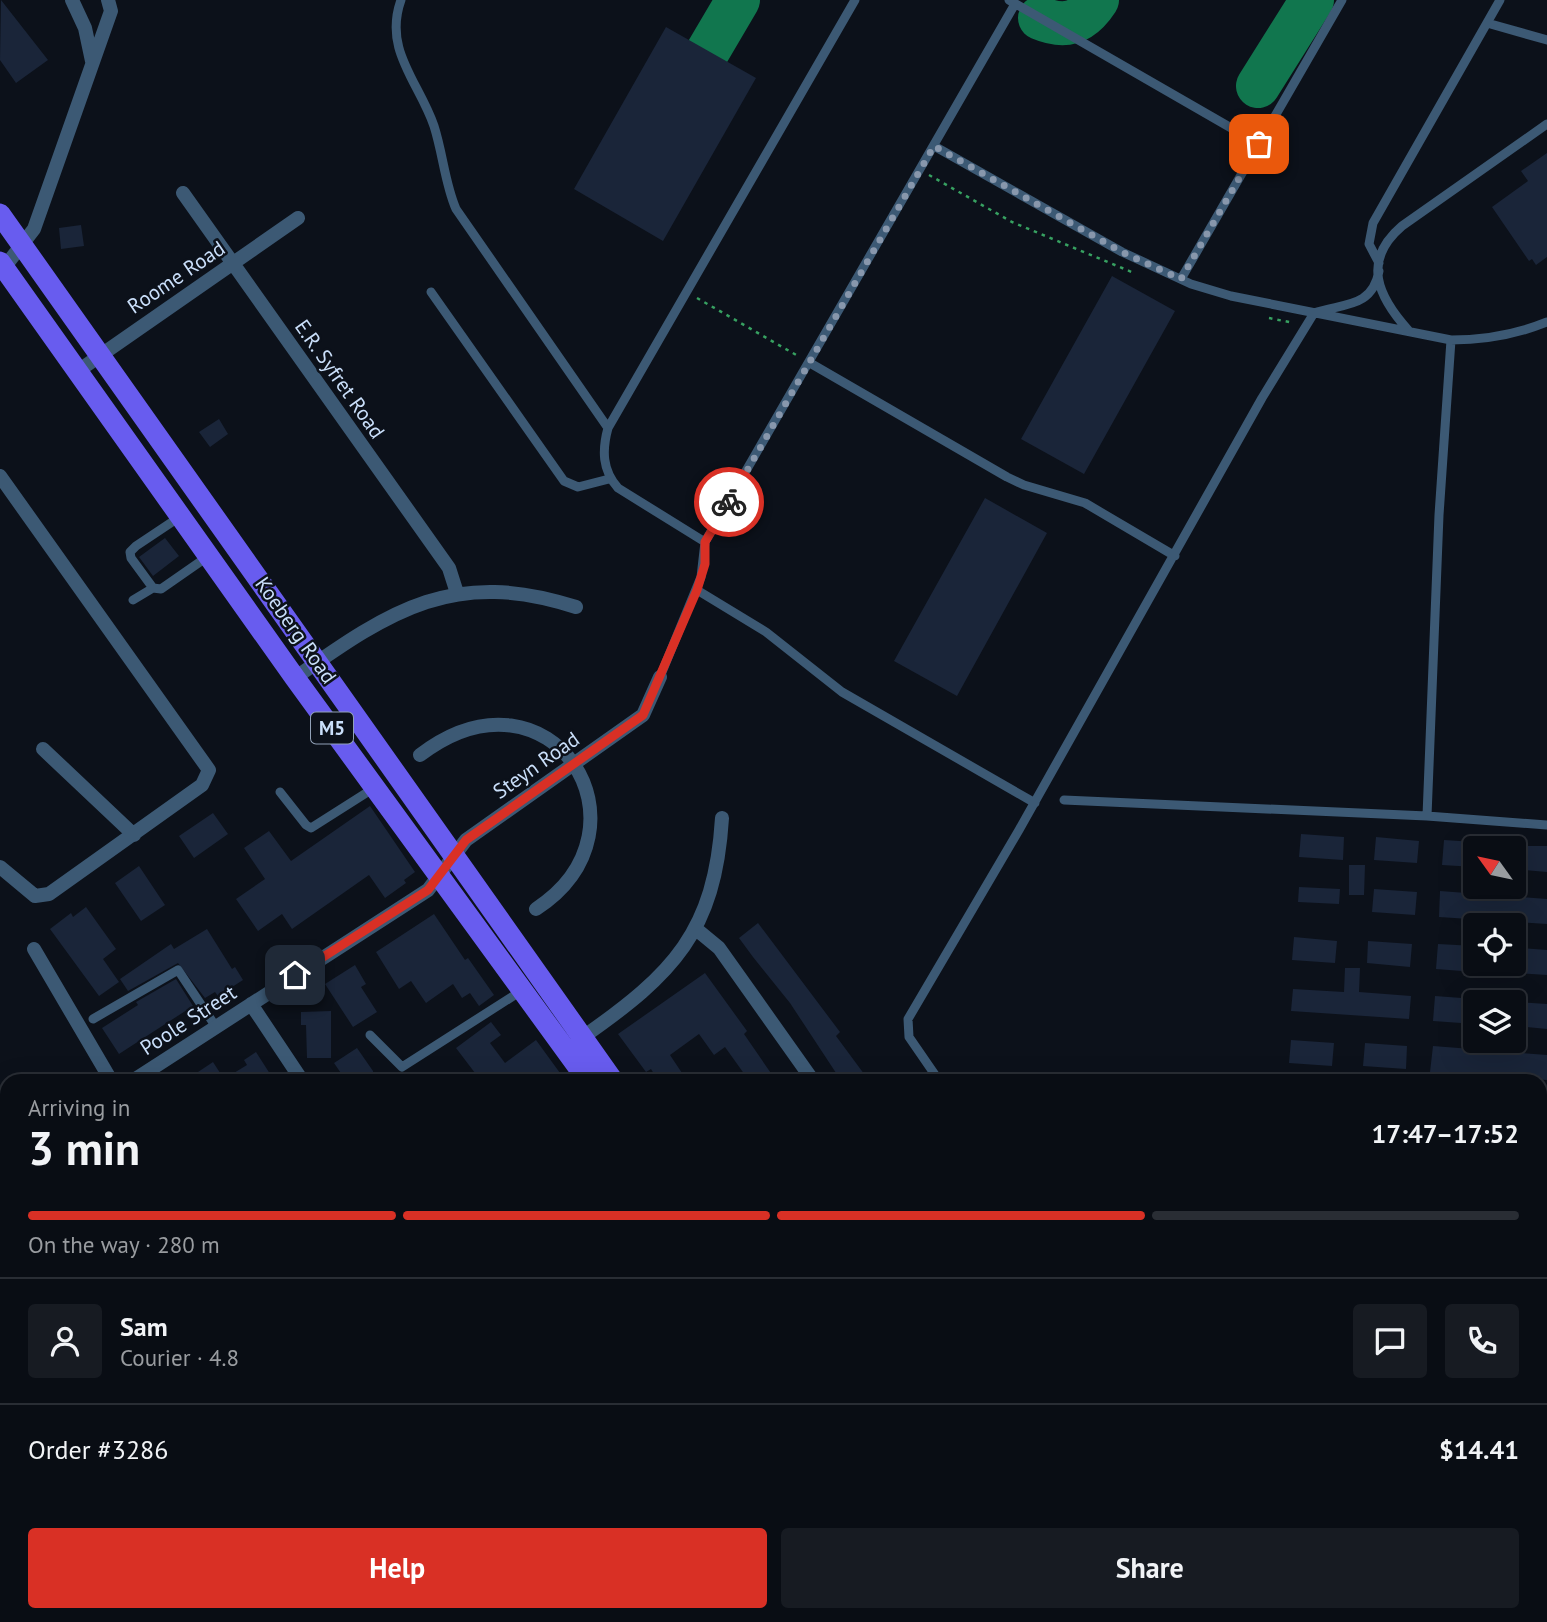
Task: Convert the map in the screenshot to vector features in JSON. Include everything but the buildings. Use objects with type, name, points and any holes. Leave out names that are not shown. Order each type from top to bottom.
[{"type":"main road","name":"Koeberg Road","points":[[0,215],[455,853],[608,1074]]},
{"type":"main road","name":"Koeberg Road","points":[[2,268],[295,678],[523,990],[579,1074]]},
{"type":"street","points":[[72,0],[85,28],[93,62]]},
{"type":"street","points":[[2,268],[34,229],[111,12],[108,0]]},
{"type":"street","name":"E.R. Syfret Road","points":[[183,192],[449,568],[457,593]]},
{"type":"street","name":"Roome Road","points":[[78,371],[298,218]]},
{"type":"street","points":[[0,476],[206,762],[207,778],[202,785],[134,835],[42,897],[29,892],[0,867]]},
{"type":"street","points":[[295,678],[388,617],[410,607],[457,593],[509,591],[576,607]]},
{"type":"street","name":"Steyn Road","points":[[439,875],[470,838],[643,715],[660,677]]},
{"type":"street","points":[[420,755],[442,739],[464,728],[512,723],[535,731],[555,744],[572,765],[584,782],[590,806],[591,831],[585,855],[573,877],[557,895],[536,909]]},
{"type":"street","points":[[43,749],[134,835]]},
{"type":"street","points":[[583,1037],[632,1003],[661,977],[696,929],[717,874],[722,818]]},
{"type":"street","name":"Poole Street","points":[[143,1074],[428,890],[439,875]]},
{"type":"street","points":[[696,929],[719,948],[808,1074]]},
{"type":"street","points":[[34,949],[107,1074]]},
{"type":"street","points":[[251,1004],[298,1074]]},
{"type":"lane","points":[[401,0],[395,25],[397,47],[432,121],[447,171],[449,192],[456,209],[608,428]]},
{"type":"lane","points":[[705,542],[626,496],[609,479],[603,445],[608,428],[855,0]]},
{"type":"lane","points":[[1181,279],[1342,0]]},
{"type":"lane","points":[[1409,331],[1386,303],[1380,288],[1379,267],[1369,244],[1373,223],[1500,0]]},
{"type":"lane","points":[[660,677],[697,590],[705,564],[705,542],[934,146],[1012,2],[1259,144]]},
{"type":"lane","points":[[1487,23],[1547,40]]},
{"type":"lane","points":[[934,1074],[909,1037],[908,1019],[1035,803],[1262,398],[1314,313],[1362,300],[1374,286],[1387,242],[1402,226],[1547,124]]},
{"type":"lane","points":[[934,146],[1122,252],[1181,279],[1231,296],[1451,340],[1517,334],[1547,322]]},
{"type":"lane","points":[[431,292],[564,481],[578,487],[609,479]]},
{"type":"lane","points":[[1427,816],[1439,514],[1451,340]]},
{"type":"lane","points":[[810,363],[1007,477],[1024,485],[1085,503],[1175,555]]},
{"type":"lane","points":[[153,588],[130,552],[181,516]]},
{"type":"lane","points":[[134,600],[153,588],[161,589],[209,556]]},
{"type":"lane","points":[[697,590],[766,632],[842,692],[1035,803]]},
{"type":"lane","points":[[280,792],[311,828],[375,787]]},
{"type":"lane","points":[[1064,800],[1427,816],[1547,825]]},
{"type":"lane","points":[[93,1019],[178,970],[216,1027]]},
{"type":"lane","points":[[370,1035],[402,1067],[523,990]]},
{"type":"path","points":[[686,292],[810,363]]},
{"type":"taxiway","points":[[708,51],[738,0]]},
{"type":"taxiway","points":[[1040,18],[1058,23],[1073,22],[1085,14],[1097,0]]},
{"type":"taxiway","points":[[1258,86],[1312,0]]},
{"type":"way so far","points":[[729,502],[934,146],[1122,252],[1181,279],[1259,144]]},
{"type":"route","points":[[295,975],[428,890],[466,840],[643,715],[697,590],[705,564],[705,542],[729,502]]}]
